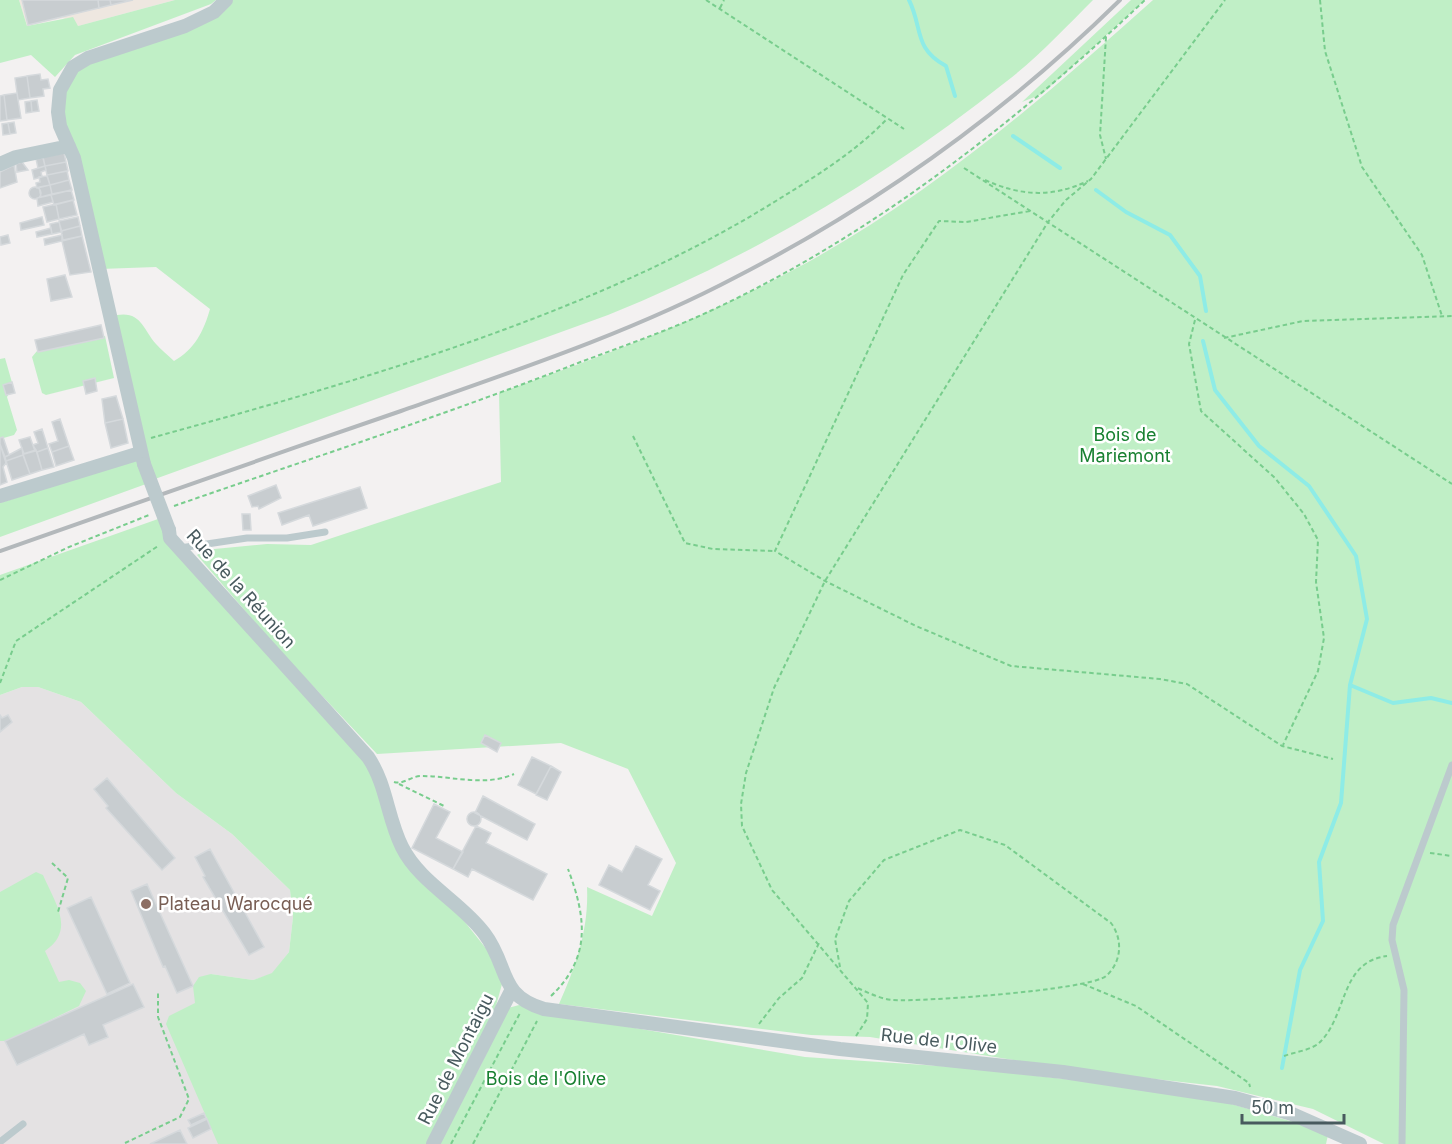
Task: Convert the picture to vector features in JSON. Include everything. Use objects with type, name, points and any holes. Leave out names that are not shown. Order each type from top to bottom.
[{"type":"street","name":"Rue de la Réunion","points":[[226,0],[214,12],[185,26],[88,58],[73,68],[60,90],[58,112],[60,126],[69,146],[84,202],[141,453],[173,539],[351,738],[382,779],[389,814],[402,848],[415,867],[483,932],[503,967],[511,991]]},
{"type":"street","points":[[0,164],[16,157],[69,146]]},
{"type":"street","points":[[0,496],[141,453]]},
{"type":"street","points":[[511,991],[535,1006]]},
{"type":"street","name":"Rue de Montaigu","points":[[433,1144],[511,991]]},
{"type":"street","name":"Rue de l'Olive","points":[[535,1006],[840,1049],[1064,1072],[1235,1098],[1302,1118],[1360,1144]]},
{"type":"lane","points":[[173,539],[286,538],[325,532]]},
{"type":"lane","points":[[1402,1144],[1404,990],[1396,955],[1393,926],[1452,765]]},
{"type":"lane","points":[[0,1142],[23,1124]]},
{"type":"path","points":[[706,0],[904,129]]},
{"type":"path","points":[[720,9],[724,0]]},
{"type":"path","points":[[164,510],[522,385],[698,316],[836,243],[1020,112],[1145,0]]},
{"type":"path","points":[[840,1049],[861,1032],[867,1019],[868,1003],[819,943],[772,891],[742,826],[741,804],[746,773],[763,717],[825,581],[1048,222],[1106,159],[1225,0]]},
{"type":"path","points":[[1320,0],[1325,51],[1362,167],[1422,255],[1442,316]]},
{"type":"path","points":[[1106,37],[1100,135],[1106,159]]},
{"type":"path","points":[[141,453],[525,321],[630,277],[729,229],[808,181],[837,163],[887,118]]},
{"type":"path","points":[[964,168],[1195,320],[1452,484]]},
{"type":"path","points":[[978,177],[1013,192],[1028,194],[1053,193],[1090,179]]},
{"type":"path","points":[[776,551],[903,275],[939,221],[966,222],[1030,211]]},
{"type":"path","points":[[1224,338],[1303,321],[1452,316]]},
{"type":"path","points":[[1195,320],[1189,344],[1201,411],[1275,478],[1304,514],[1318,540],[1316,582],[1324,638],[1318,671],[1282,746]]},
{"type":"path","points":[[633,436],[685,543],[713,549],[776,551],[825,581],[916,626],[1011,666],[1160,679],[1187,684],[1282,746],[1333,759]]},
{"type":"path","points":[[0,580],[69,548],[153,514]]},
{"type":"path","points":[[0,683],[16,641],[173,539]]},
{"type":"path","points":[[399,784],[420,776],[488,782],[514,774]]},
{"type":"path","points":[[382,779],[399,784],[444,806]]},
{"type":"path","points":[[840,970],[835,939],[849,901],[884,860],[960,830],[1005,845],[1111,923],[1119,935],[1119,956],[1105,977],[1064,989],[892,1000],[854,986]]},
{"type":"path","points":[[1419,851],[1452,856]]},
{"type":"path","points":[[52,863],[68,878],[58,912]]},
{"type":"path","points":[[451,1144],[535,1006],[550,998],[564,982],[583,938],[580,902],[568,869]]},
{"type":"path","points":[[749,1037],[779,998],[802,978],[819,943]]},
{"type":"path","points":[[1284,1056],[1318,1044],[1326,1034],[1354,974],[1365,962],[1376,957],[1396,955]]},
{"type":"path","points":[[1083,984],[1136,1006],[1213,1058],[1249,1083],[1257,1104]]},
{"type":"path","points":[[125,1143],[180,1118],[189,1099],[158,1017],[158,992]]},
{"type":"path","points":[[473,1144],[535,1006]]},
{"type":"shaded area","points":[[19,0],[175,0],[78,26],[63,18],[27,26]]},
{"type":"shaded area","name":"Plateau Warocqué","points":[[22,687],[38,687],[81,702],[176,793],[232,834],[290,890],[293,917],[289,952],[272,974],[253,980],[211,974],[195,1003],[219,1144],[0,1144],[0,695]]},
{"type":"green space","points":[[0,0],[19,0],[27,26],[73,17],[78,26],[175,0],[216,0],[211,4],[75,55],[55,77],[31,55],[0,63]]},
{"type":"green space","points":[[226,0],[1093,0],[1018,72],[961,116],[866,182],[766,241],[662,292],[608,315],[155,479],[114,334],[117,315],[125,314],[141,322],[156,344],[174,361],[193,346],[205,325],[210,309],[156,267],[100,269],[58,112],[73,67],[185,26]]},
{"type":"green space","points":[[1131,0],[1145,0],[1042,94],[1022,102]]},
{"type":"green space","name":"Bois de Mariemont","points":[[1153,0],[1452,0],[1452,1144],[1384,1144],[1313,1109],[1217,1086],[1075,1070],[870,1037],[811,1035],[559,1004],[571,976],[584,932],[587,887],[652,916],[676,863],[628,769],[561,743],[377,754],[277,648],[197,555],[204,550],[267,544],[311,545],[501,482],[499,393],[687,321],[795,269],[843,242],[936,180],[982,145],[1070,73]]},
{"type":"green space","points":[[105,336],[114,378],[46,395],[42,393],[32,357],[37,351]]},
{"type":"green space","points":[[5,358],[13,386],[7,397],[17,430],[14,435],[0,439],[0,359]]},
{"type":"green space","points":[[137,459],[146,484],[0,537],[0,503]]},
{"type":"green space","points":[[158,519],[371,766],[397,845],[445,897],[488,951],[502,984],[494,1013],[427,1144],[218,1144],[166,1024],[169,1016],[195,1003],[193,986],[199,977],[211,974],[253,980],[272,973],[289,952],[293,917],[290,890],[232,834],[176,793],[81,702],[38,687],[22,687],[0,695],[0,575]]},
{"type":"green space","points":[[36,872],[43,875],[60,916],[59,934],[54,943],[45,951],[59,982],[69,980],[80,983],[86,991],[79,1006],[7,1041],[0,1041],[0,892]]},
{"type":"green space","name":"Bois de l'Olive","points":[[523,1004],[553,1014],[805,1057],[969,1068],[1143,1088],[1228,1103],[1304,1125],[1328,1135],[1326,1144],[437,1144],[479,1069],[508,1008]]},
{"type":"building","points":[[22,0],[98,0],[99,8],[28,25]]},
{"type":"building","points":[[98,0],[110,0],[111,5],[99,8]]},
{"type":"building","points":[[110,0],[133,0],[111,5]]},
{"type":"building","points":[[40,74],[41,80],[48,79],[50,88],[43,89],[44,96],[30,98],[27,76]]},
{"type":"building","points":[[27,76],[30,98],[18,100],[15,78]]},
{"type":"building","points":[[17,93],[21,118],[7,120],[4,95]]},
{"type":"building","points":[[4,95],[7,120],[0,121],[0,96]]},
{"type":"building","points":[[37,100],[39,111],[32,112],[31,101]]},
{"type":"building","points":[[31,101],[32,112],[26,113],[25,102]]},
{"type":"building","points":[[14,122],[16,133],[10,134],[8,123]]},
{"type":"building","points":[[8,123],[10,134],[3,135],[2,124]]},
{"type":"building","points":[[64,153],[66,162],[45,166],[43,157]]},
{"type":"building","points":[[43,158],[45,166],[38,168],[36,159]]},
{"type":"building","points":[[22,162],[28,170],[17,172],[16,164]]},
{"type":"building","points":[[66,162],[68,171],[47,175],[45,166]]},
{"type":"building","points":[[14,165],[17,182],[0,188],[0,172]]},
{"type":"building","points":[[45,166],[46,170],[41,172],[42,177],[34,179],[32,170]]},
{"type":"building","points":[[67,171],[69,180],[50,185],[47,175]]},
{"type":"building","points":[[47,176],[50,185],[37,188],[36,183],[40,182],[39,177]]},
{"type":"building","points":[[69,180],[72,190],[52,194],[50,185]]},
{"type":"building","points":[[50,185],[52,194],[41,197],[39,187]]},
{"type":"building","points":[[37,187],[41,193],[37,199],[33,199],[29,191]]},
{"type":"building","points":[[71,190],[74,200],[54,205],[51,195]]},
{"type":"building","points":[[51,195],[53,202],[38,206],[37,198]]},
{"type":"building","points":[[73,200],[77,215],[59,219],[56,204]]},
{"type":"building","points":[[56,204],[59,219],[47,222],[43,207]]},
{"type":"building","points":[[42,217],[44,225],[21,230],[20,223]]},
{"type":"building","points":[[78,217],[80,226],[61,231],[59,221]]},
{"type":"building","points":[[59,222],[62,232],[52,234],[50,224]]},
{"type":"building","points":[[80,226],[82,236],[63,240],[61,231]]},
{"type":"building","points":[[51,228],[52,234],[37,237],[36,232]]},
{"type":"building","points":[[8,235],[10,243],[1,245],[0,237]]},
{"type":"building","points":[[62,235],[62,241],[45,245],[44,239]]},
{"type":"building","points":[[82,236],[91,272],[70,275],[62,241]]},
{"type":"building","points":[[65,275],[72,297],[51,301],[47,279]]},
{"type":"building","points":[[101,325],[104,338],[38,352],[35,340]]},
{"type":"building","points":[[95,378],[97,391],[86,394],[83,381]]},
{"type":"building","points":[[12,382],[15,393],[6,395],[3,385]]},
{"type":"building","points":[[116,396],[123,419],[105,423],[102,399]]},
{"type":"building","points":[[60,419],[69,446],[52,452],[49,444],[58,441],[52,422]]},
{"type":"building","points":[[123,419],[128,443],[111,448],[105,423]]},
{"type":"building","points":[[42,429],[48,448],[37,452],[33,445],[38,443],[34,432]]},
{"type":"building","points":[[3,437],[9,455],[5,457],[0,444],[0,438]]},
{"type":"building","points":[[30,437],[35,451],[24,454],[19,440]]},
{"type":"building","points":[[0,444],[6,463],[3,467],[7,482],[0,485]]},
{"type":"building","points":[[69,446],[74,460],[56,466],[52,452]]},
{"type":"building","points":[[22,448],[23,455],[6,461],[5,457]]},
{"type":"building","points":[[48,448],[54,467],[42,470],[37,452]]},
{"type":"building","points":[[36,450],[42,470],[30,474],[23,454]]},
{"type":"building","points":[[23,455],[30,474],[12,480],[6,461]]},
{"type":"building","points":[[276,485],[281,498],[259,509],[258,506],[252,507],[248,496]]},
{"type":"building","points":[[360,487],[367,508],[313,526],[309,515],[282,525],[278,513]]},
{"type":"building","points":[[242,514],[250,514],[251,530],[243,530]]},
{"type":"building","points":[[0,715],[2,718],[8,715],[12,722],[0,732]]},
{"type":"building","points":[[485,735],[501,743],[497,752],[481,743]]},
{"type":"building","points":[[532,757],[551,766],[536,794],[518,785]]},
{"type":"building","points":[[551,766],[561,772],[547,800],[536,795]]},
{"type":"building","points":[[107,778],[175,858],[162,870],[106,808],[108,806],[94,789]]},
{"type":"building","points":[[483,796],[535,824],[527,840],[475,813]]},
{"type":"building","points":[[434,804],[450,812],[436,838],[463,852],[453,869],[412,848]]},
{"type":"building","points":[[474,812],[479,814],[481,819],[479,824],[474,826],[469,824],[467,819],[469,814]]},
{"type":"building","points":[[476,826],[491,833],[486,843],[547,874],[533,900],[472,869],[468,877],[453,869]]},
{"type":"building","points":[[636,846],[662,859],[648,885],[660,891],[650,910],[599,885],[609,865],[622,872]]},
{"type":"building","points":[[210,849],[264,947],[249,955],[203,877],[205,876],[195,857]]},
{"type":"building","points":[[147,884],[193,986],[177,993],[165,966],[163,967],[131,891]]},
{"type":"building","points":[[91,897],[130,983],[107,994],[67,908]]},
{"type":"building","points":[[133,984],[144,1007],[103,1025],[108,1037],[89,1045],[84,1034],[17,1065],[5,1041]]},
{"type":"building","points":[[204,1113],[206,1118],[191,1125],[188,1120]]},
{"type":"building","points":[[207,1119],[211,1129],[193,1138],[188,1128]]},
{"type":"building","points":[[180,1130],[187,1144],[150,1144]]},
{"type":"waterway","points":[[909,0],[923,45],[946,66],[955,96]]},
{"type":"waterway","points":[[1013,136],[1060,168]]},
{"type":"waterway","points":[[1096,190],[1126,212],[1170,235],[1200,276],[1206,311]]},
{"type":"waterway","points":[[1203,341],[1215,390],[1259,446],[1309,486],[1356,556],[1367,619],[1350,685],[1341,803],[1319,862],[1323,921],[1300,970],[1282,1068]]},
{"type":"waterway","points":[[1350,685],[1393,703],[1431,698],[1452,703]]},
{"type":"railway","points":[[0,551],[529,366],[655,316],[696,297],[789,249],[890,187],[986,118],[1077,41],[1120,0]]},
{"type":"place","name":"Plateau Warocqué","points":[[146,904]]}]
